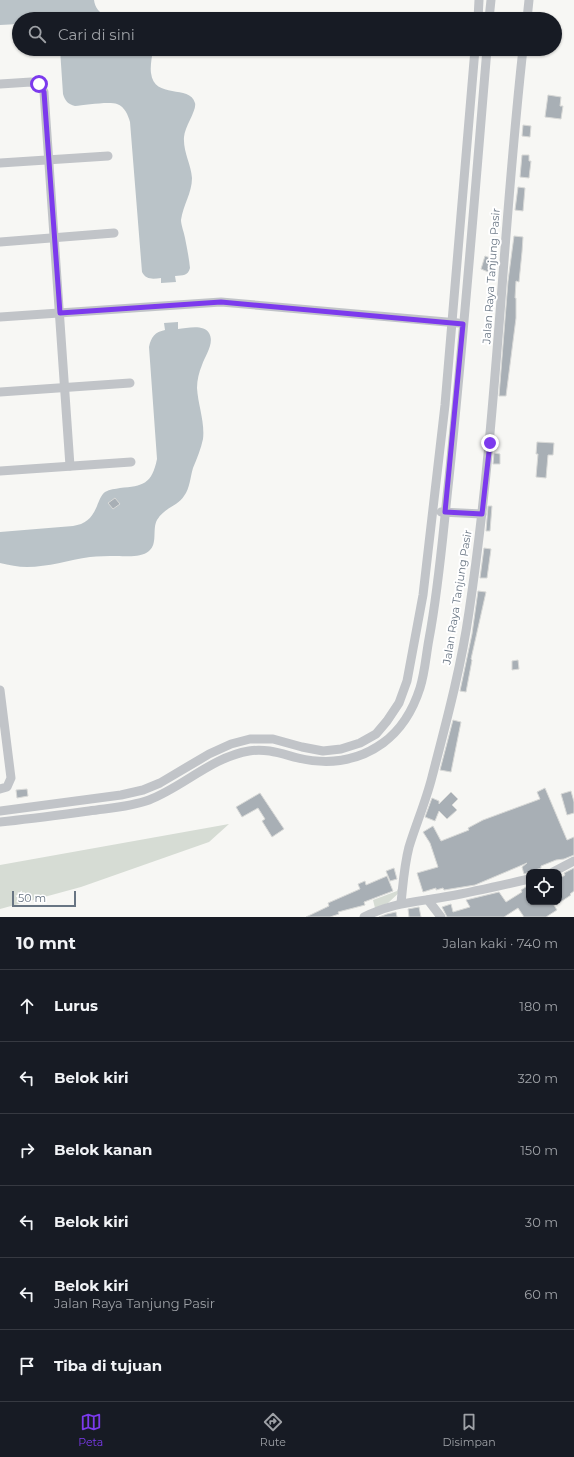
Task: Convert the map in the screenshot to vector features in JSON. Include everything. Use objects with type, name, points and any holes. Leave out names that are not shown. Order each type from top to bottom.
[{"type":"street","points":[[478,12],[479,0]]},
{"type":"street","points":[[490,12],[491,0]]},
{"type":"street","points":[[528,12],[529,0]]},
{"type":"street","points":[[0,811],[121,795],[143,790],[160,783],[217,750],[231,744],[250,739],[273,739],[323,751],[341,749],[360,743],[376,734],[399,703],[407,681],[423,595],[445,405],[474,56]]},
{"type":"street","points":[[0,822],[123,807],[147,801],[165,793],[235,754],[251,751],[271,751],[322,763],[343,761],[365,754],[383,743],[399,729],[412,709],[421,685],[437,597],[486,56]]},
{"type":"street","name":"Jalan Raya Tanjung Pasir","points":[[401,903],[403,876],[408,849],[432,779],[454,689],[468,615],[490,443],[513,149],[523,56]]},
{"type":"street","points":[[0,84],[31,82],[39,84],[44,92],[70,466]]},
{"type":"street","points":[[0,163],[108,156]]},
{"type":"street","points":[[0,242],[114,233]]},
{"type":"street","points":[[0,317],[221,302],[463,324]]},
{"type":"street","points":[[0,392],[130,383]]},
{"type":"street","points":[[0,471],[131,462]]},
{"type":"street","points":[[432,511],[482,514]]},
{"type":"street","points":[[0,690],[3,734],[11,778],[7,786],[0,789]]},
{"type":"street","points":[[559,869],[574,861]]},
{"type":"street","points":[[364,917],[386,907],[401,903],[428,900],[526,880]]},
{"type":"street","points":[[428,900],[441,917]]},
{"type":"shaded area","points":[[0,0],[94,0],[95,5],[100,12],[12,12],[12,24],[0,25]]},
{"type":"shaded area","points":[[60,56],[152,56],[151,73],[158,86],[192,97],[195,106],[186,128],[184,142],[192,183],[181,220],[190,268],[186,274],[175,276],[176,282],[161,283],[161,278],[148,278],[142,272],[130,122],[124,109],[114,103],[75,106],[67,102],[63,94]]},
{"type":"shaded area","points":[[178,322],[178,329],[195,327],[203,328],[207,330],[211,337],[209,349],[200,370],[197,385],[203,426],[203,439],[186,493],[157,520],[152,548],[146,553],[138,556],[90,557],[35,567],[20,567],[0,563],[0,532],[82,524],[91,517],[101,496],[105,492],[112,489],[140,485],[149,479],[157,459],[149,347],[154,336],[165,330],[164,323]]},
{"type":"shaded area","points":[[229,824],[209,842],[81,887],[0,909],[0,865]]},
{"type":"shaded area","points":[[403,877],[403,889],[388,903],[375,908],[373,900],[397,891]]},
{"type":"building","points":[[548,95],[561,97],[560,106],[563,106],[561,119],[545,117]]},
{"type":"building","points":[[523,125],[531,126],[530,137],[522,136]]},
{"type":"building","points":[[522,155],[529,155],[529,161],[531,161],[529,178],[520,177]]},
{"type":"building","points":[[518,187],[525,188],[523,211],[515,210]]},
{"type":"building","points":[[514,236],[523,237],[519,282],[516,281],[516,318],[506,396],[499,396],[508,281]]},
{"type":"building","points":[[485,256],[498,261],[493,274],[481,269]]},
{"type":"building","points":[[537,442],[554,443],[553,455],[548,455],[546,478],[536,477],[538,454],[536,454]]},
{"type":"building","points":[[494,453],[500,454],[500,464],[493,464]]},
{"type":"building","points":[[115,498],[120,504],[113,509],[108,503]]},
{"type":"building","points":[[488,506],[492,506],[490,531],[486,531]]},
{"type":"building","points":[[484,548],[491,549],[487,578],[480,578]]},
{"type":"building","points":[[478,591],[486,592],[471,659],[466,692],[460,691],[472,634]]},
{"type":"building","points":[[518,660],[519,669],[512,670],[512,661]]},
{"type":"building","points":[[453,720],[461,722],[451,772],[440,770]]},
{"type":"building","points":[[545,788],[567,840],[574,837],[574,855],[556,860],[541,866],[541,868],[538,869],[526,869],[526,873],[524,874],[522,867],[527,863],[475,885],[444,890],[443,888],[436,890],[436,888],[423,892],[417,873],[438,867],[430,843],[423,832],[433,826],[441,841],[469,830],[468,828],[483,820],[540,799],[537,792]]},
{"type":"building","points":[[27,789],[28,796],[17,798],[16,790]]},
{"type":"building","points":[[571,791],[574,802],[574,813],[567,815],[561,794]]},
{"type":"building","points":[[451,792],[458,799],[452,805],[457,810],[447,819],[439,811],[435,821],[425,817],[432,798],[439,801],[439,804]]},
{"type":"building","points":[[260,793],[284,829],[272,837],[262,821],[265,819],[258,808],[242,817],[236,807]]},
{"type":"building","points":[[394,868],[397,879],[390,881],[386,871]]},
{"type":"building","points":[[574,868],[574,891],[562,901],[562,877],[565,875],[564,873]]},
{"type":"building","points":[[387,876],[393,891],[364,902],[365,905],[338,912],[339,914],[330,917],[306,917],[329,906],[328,903],[360,889],[358,884],[365,881],[366,885]]},
{"type":"building","points":[[526,887],[526,905],[554,905],[557,910],[546,917],[524,917],[518,908],[504,917],[447,917],[442,907],[451,904],[453,912],[470,907],[466,900],[499,892],[506,902],[522,892],[521,890]]},
{"type":"building","points":[[419,907],[421,917],[409,917],[408,909]]},
{"type":"building","points":[[396,912],[397,917],[379,917],[387,914]]},
{"type":"route","points":[[39,84],[44,92],[60,313],[221,302],[463,324],[445,512],[482,514],[490,443]]}]
